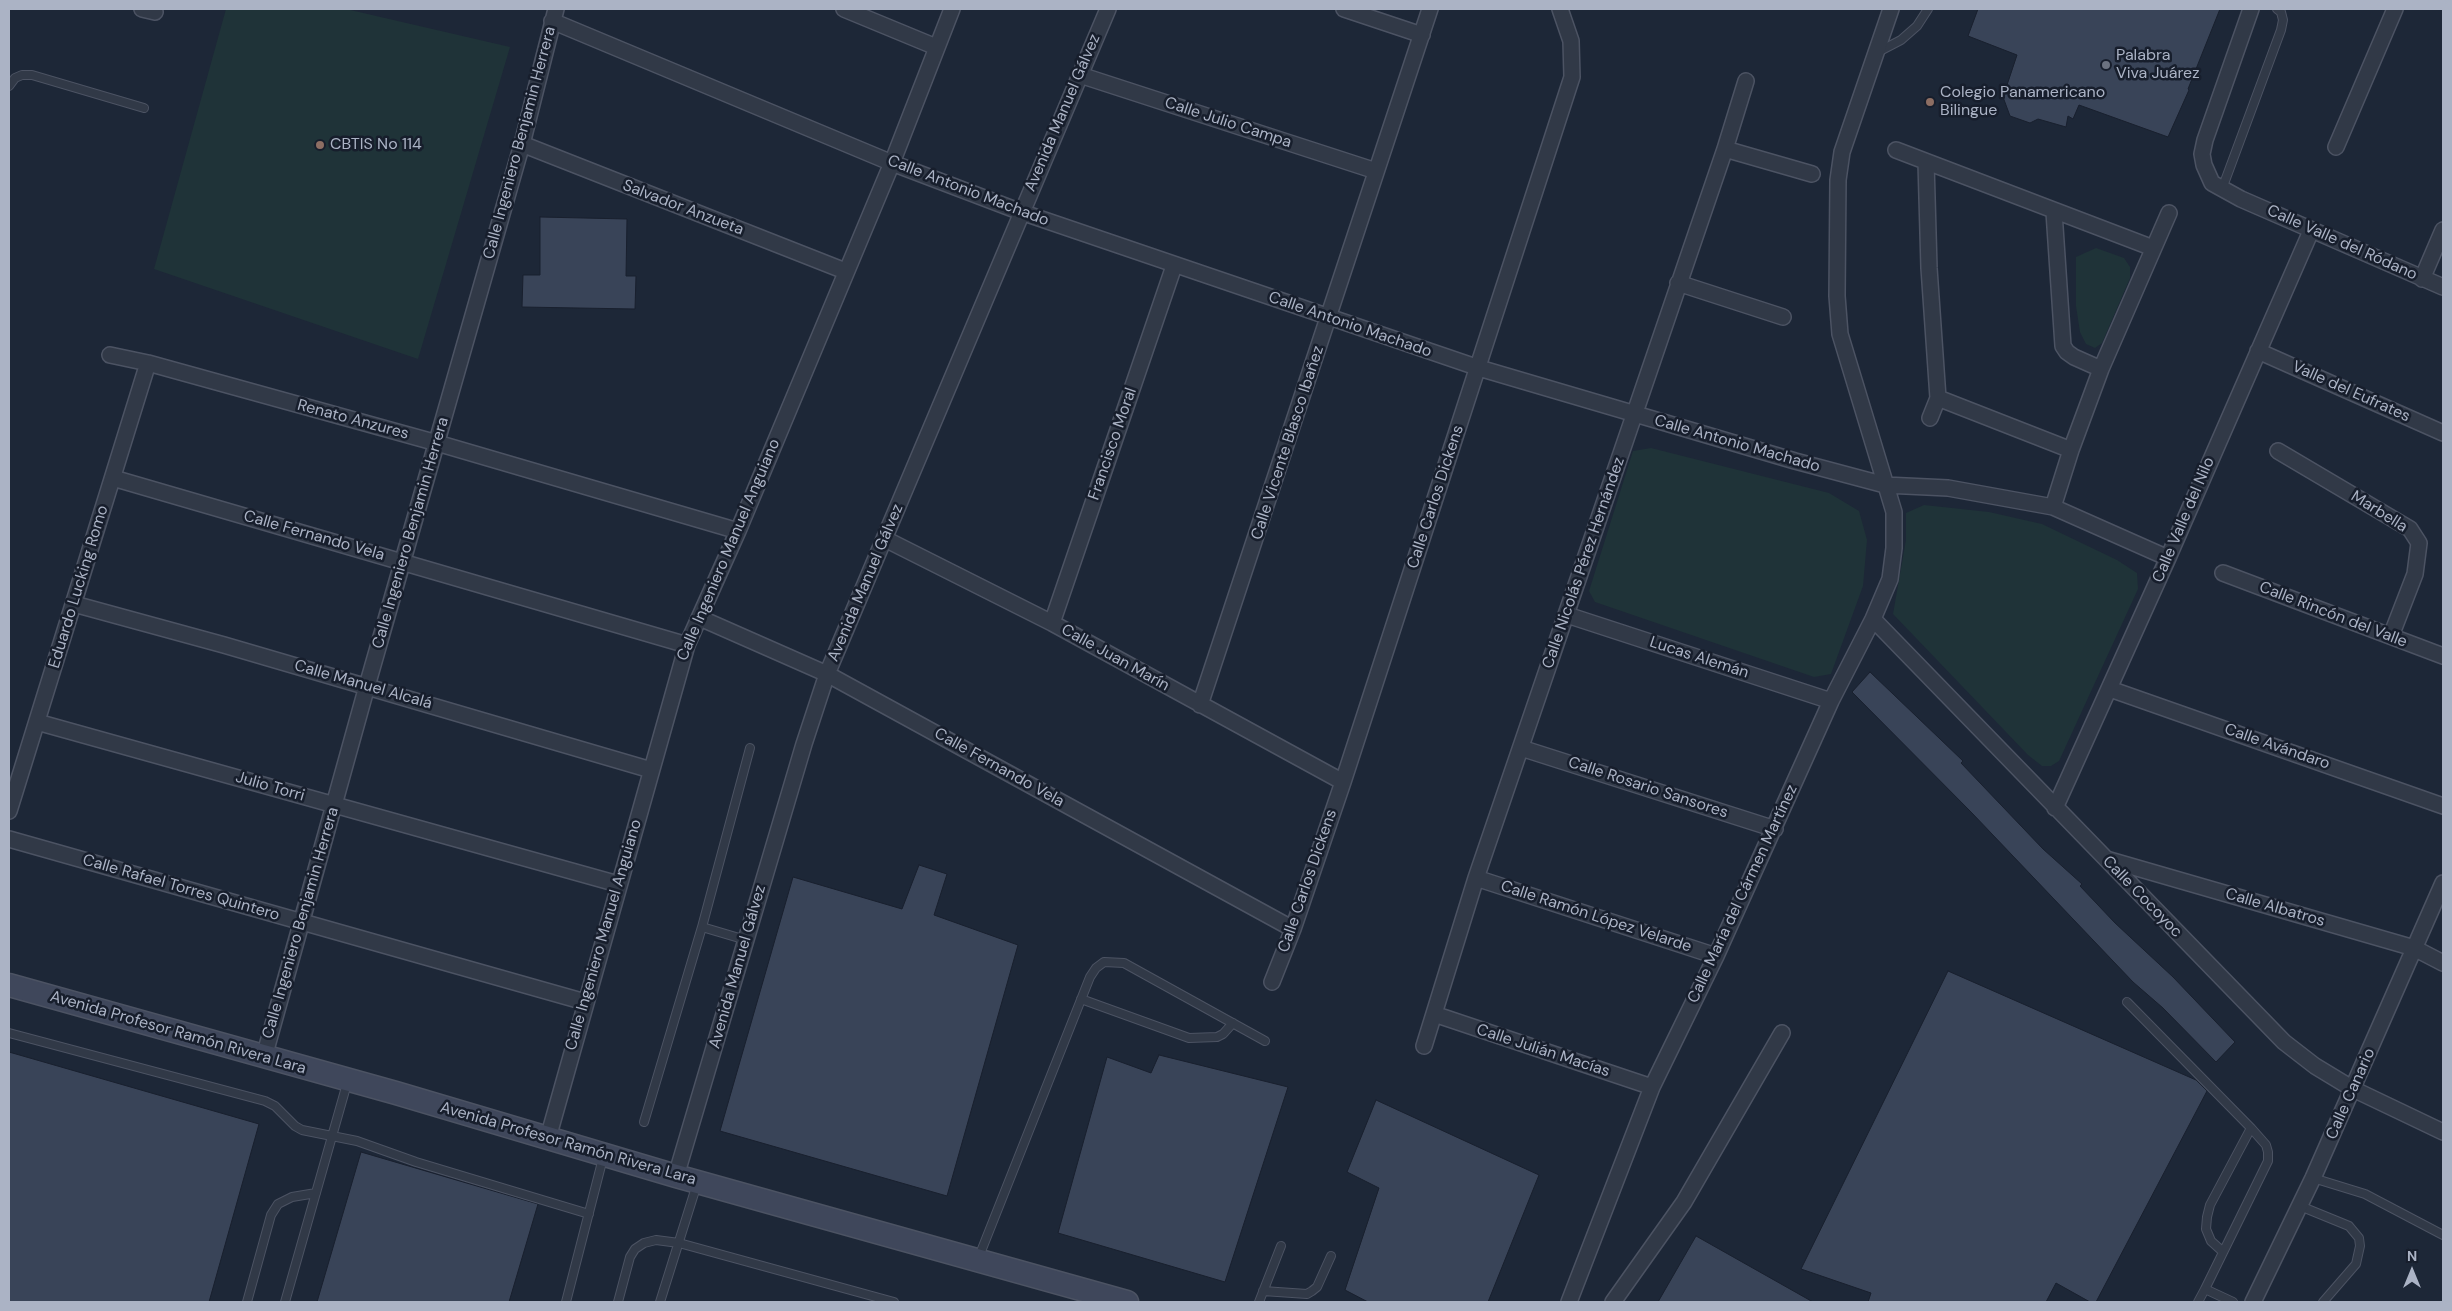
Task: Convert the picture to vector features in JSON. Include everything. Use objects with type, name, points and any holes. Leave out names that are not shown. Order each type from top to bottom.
[{"type":"main road","name":"Avenida Profesor Ramón Rivera Lara","points":[[9,985],[348,1080],[604,1156],[1127,1302]]},
{"type":"street","points":[[844,9],[936,47]]},
{"type":"street","name":"Calle Ingeniero Manuel Anguiano","points":[[548,1138],[618,884],[687,645],[738,531],[845,271],[892,163],[952,9]]},
{"type":"street","name":"Avenida Manuel Gálvez","points":[[676,1176],[804,744],[827,674],[1108,9]]},
{"type":"street","points":[[1344,9],[1422,35]]},
{"type":"street","name":"Calle Vicente Blasco Ibañez","points":[[1200,705],[1430,9]]},
{"type":"street","name":"Calle Carlos Dickens","points":[[1272,982],[1293,929],[1343,782],[1572,77],[1571,41],[1560,9]]},
{"type":"street","name":"Calle María del Cármen Martínez","points":[[1568,1302],[1652,1087],[1716,956],[1831,701],[1873,619],[1890,579],[1894,548],[1894,512],[1840,334],[1837,296],[1838,180],[1842,152],[1891,9]]},
{"type":"street","name":"Calle Valle del Ródano","points":[[2251,9],[2205,140],[2202,154],[2206,174],[2212,183],[2241,199],[2311,231],[2443,287]]},
{"type":"street","points":[[2336,147],[2395,9]]},
{"type":"street","name":"Calle Antonio Machado","points":[[554,15],[892,163],[1021,212],[1174,266],[1479,368],[1794,461],[1885,485],[1948,488],[2053,507],[2168,558]]},
{"type":"street","name":"Calle Ingeniero Benjamin Herrera","points":[[264,1057],[366,686],[522,144],[554,15]]},
{"type":"street","name":"Calle Julio Campa","points":[[1080,74],[1376,171]]},
{"type":"street","name":"Calle Nicolás Pérez Hernández","points":[[1424,1046],[1476,878],[1725,149],[1746,81]]},
{"type":"street","name":"Salvador Anzueta","points":[[522,144],[845,271]]},
{"type":"street","points":[[1725,149],[1812,174]]},
{"type":"street","points":[[1896,150],[2054,212],[2153,248]]},
{"type":"street","points":[[1926,162],[1929,268],[1938,398],[1930,418]]},
{"type":"street","points":[[2054,212],[2064,346],[2067,352],[2074,357],[2101,369]]},
{"type":"street","points":[[2053,507],[2071,450],[2101,369],[2169,213]]},
{"type":"street","points":[[2422,278],[2443,230]]},
{"type":"street","name":"Calle Valle del Nilo","points":[[2055,808],[2110,689],[2311,231]]},
{"type":"street","name":"Francisco Moral","points":[[1052,623],[1174,266]]},
{"type":"street","points":[[1678,283],[1783,317]]},
{"type":"street","name":"Valle del Eufrates","points":[[2258,352],[2443,433]]},
{"type":"street","name":"Renato Anzures","points":[[110,355],[148,363],[437,443],[738,531]]},
{"type":"street","name":"Eduardo Lucking Romo","points":[[9,812],[148,363]]},
{"type":"street","points":[[1938,398],[2071,450]]},
{"type":"street","name":"Marbella","points":[[2278,451],[2410,529],[2419,543],[2415,574],[2391,636]]},
{"type":"street","name":"Calle Fernando Vela","points":[[113,478],[687,645]]},
{"type":"street","name":"Calle Juan Marín","points":[[885,539],[1052,623],[1343,782]]},
{"type":"street","name":"Calle Rincón del Valle","points":[[2223,574],[2443,656]]},
{"type":"street","name":"Calle Manuel Alcalá","points":[[74,604],[366,686],[651,770]]},
{"type":"street","name":"Lucas Alemán","points":[[1567,615],[1831,701]]},
{"type":"street","name":"Calle Fernando Vela","points":[[700,618],[827,674],[1293,929]]},
{"type":"street","name":"Calle Cocoyoc","points":[[1873,619],[2284,1042],[2314,1066],[2353,1089],[2443,1132]]},
{"type":"street","name":"Calle Avándaro","points":[[2110,689],[2443,806]]},
{"type":"street","name":"Julio Torri","points":[[37,722],[618,884]]},
{"type":"street","name":"Calle Rosario Sansores","points":[[1521,748],[1775,828]]},
{"type":"street","name":"Calle Rafael Torres Quintero","points":[[9,839],[585,1002]]},
{"type":"street","name":"Calle Albatros","points":[[2106,859],[2414,948],[2443,963]]},
{"type":"street","name":"Calle Ramón López Velarde","points":[[1476,878],[1716,956]]},
{"type":"street","name":"Calle Canario","points":[[2254,1302],[2313,1178],[2443,883]]},
{"type":"street","name":"Calle Julián Macías","points":[[1434,1014],[1652,1087]]},
{"type":"street","points":[[1613,1302],[1684,1202],[1782,1034]]},
{"type":"lane","points":[[1876,53],[1901,40],[1916,26],[1928,9]]},
{"type":"lane","points":[[2222,189],[2281,30],[2283,20],[2281,12],[2277,9]]},
{"type":"lane","points":[[9,86],[15,78],[22,74],[32,75],[144,108]]},
{"type":"lane","points":[[644,1122],[702,927],[750,748]]},
{"type":"lane","points":[[702,927],[746,940]]},
{"type":"lane","points":[[978,1260],[1081,1000],[1096,968],[1104,962],[1124,963],[1265,1041]]},
{"type":"lane","points":[[1081,1000],[1189,1038],[1217,1037],[1223,1034],[1233,1023]]},
{"type":"lane","points":[[2127,1002],[2266,1145],[2268,1161],[2198,1302]]},
{"type":"lane","points":[[9,1033],[265,1101],[275,1106],[295,1126],[312,1133],[332,1135],[357,1141],[416,1162],[589,1214]]},
{"type":"lane","points":[[285,1302],[348,1080]]},
{"type":"lane","points":[[2222,1251],[2211,1241],[2206,1229],[2207,1217],[2210,1205],[2251,1128]]},
{"type":"lane","points":[[566,1302],[604,1156]]},
{"type":"lane","points":[[2313,1178],[2365,1194],[2443,1235]]},
{"type":"lane","points":[[660,1302],[698,1182]]},
{"type":"lane","points":[[247,1302],[278,1204],[292,1197],[316,1192]]},
{"type":"lane","points":[[2300,1206],[2349,1226],[2359,1238],[2360,1246],[2356,1264],[2323,1302]]},
{"type":"lane","points":[[618,1302],[630,1257],[635,1249],[644,1243],[656,1240],[679,1243],[894,1302]]},
{"type":"lane","points":[[1259,1302],[1281,1246]]},
{"type":"lane","points":[[1263,1290],[1307,1294],[1312,1292],[1317,1287],[1331,1256]]},
{"type":"lane","points":[[2205,1289],[2234,1302]]},
{"type":"green space","name":"CBTIS No 114","points":[[226,9],[346,9],[510,47],[418,359],[154,269]]},
{"type":"green space","points":[[2096,248],[2124,258],[2130,267],[2130,278],[2102,343],[2095,348],[2086,344],[2080,332],[2076,306],[2076,257]]},
{"type":"green space","points":[[1651,448],[1829,493],[1859,511],[1867,540],[1863,586],[1831,674],[1814,677],[1595,602],[1589,591],[1633,451]]},
{"type":"green space","points":[[1924,505],[1989,512],[2042,524],[2117,560],[2137,573],[2138,589],[2059,761],[2051,766],[2042,766],[2028,755],[1893,614],[1906,540],[1906,513]]},
{"type":"building","name":"Palabra Viva Juárez","points":[[1978,9],[2220,9],[2189,90],[2168,137],[2079,105],[2073,119],[2068,116],[2066,127],[2038,119],[2030,123],[2010,116],[2003,97],[2017,55],[1968,36]]},
{"type":"building","points":[[540,217],[627,219],[626,276],[636,276],[635,309],[522,307],[523,275],[540,275]]},
{"type":"building","points":[[1870,672],[1963,761],[1961,763],[2043,849],[2082,884],[2080,886],[2115,923],[2173,977],[2235,1042],[2216,1062],[2163,1008],[2133,982],[1972,813],[1852,692]]},
{"type":"building","points":[[919,865],[947,874],[934,915],[1018,945],[947,1196],[720,1131],[793,877],[902,909]]},
{"type":"building","points":[[1948,971],[2196,1080],[2207,1091],[2096,1302],[2090,1302],[2056,1283],[2046,1302],[1868,1302],[1871,1293],[1801,1269]]},
{"type":"building","points":[[9,1052],[259,1124],[209,1302],[9,1302]]},
{"type":"building","points":[[1159,1055],[1288,1087],[1225,1282],[1058,1233],[1107,1057],[1151,1073]]},
{"type":"building","points":[[1376,1100],[1539,1175],[1488,1302],[1368,1302],[1345,1290],[1379,1188],[1347,1172]]},
{"type":"building","points":[[361,1152],[538,1204],[509,1302],[317,1302]]},
{"type":"building","points":[[1696,1236],[1813,1302],[1658,1302]]},
{"type":"place","name":"Palabra Viva Juárez","points":[[2106,65]]},
{"type":"place","name":"Colegio Panamericano Bilingue","points":[[1930,102]]},
{"type":"place","name":"CBTIS No 114","points":[[320,145]]}]
